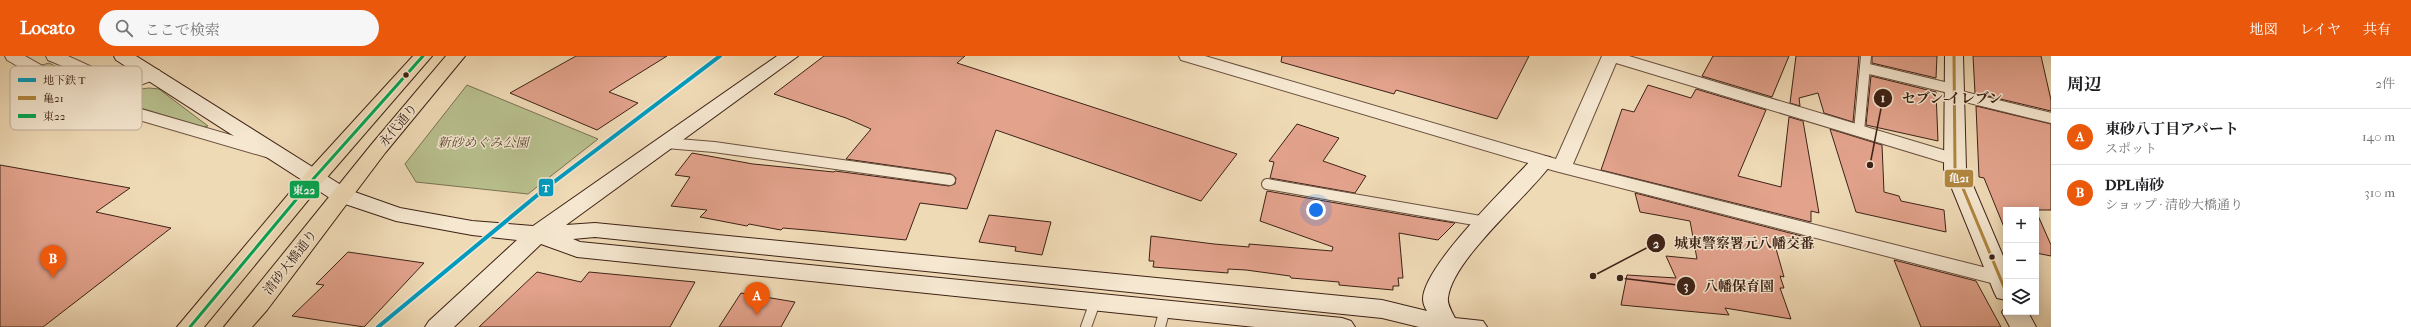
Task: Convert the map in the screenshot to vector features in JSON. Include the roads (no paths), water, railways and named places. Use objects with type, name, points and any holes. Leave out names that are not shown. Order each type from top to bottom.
[{"type":"main road","name":"永代通り","points":[[315,177],[423,56]]},
{"type":"main road","name":"永代通り","points":[[341,195],[456,56]]},
{"type":"main road","points":[[190,327],[315,177]]},
{"type":"main road","name":"清砂大橋通り","points":[[237,327],[258,304],[341,195]]},
{"type":"street","points":[[13,56],[30,66]]},
{"type":"street","points":[[54,56],[76,66]]},
{"type":"street","points":[[123,56],[140,66]]},
{"type":"street","points":[[438,327],[537,234],[789,56]]},
{"type":"street","points":[[1187,56],[1552,164],[2002,285]]},
{"type":"street","points":[[1440,326],[1435,299],[1437,286],[1445,272],[1486,222],[1552,164],[1611,56],[1954,159]]},
{"type":"street","points":[[1954,56],[1953,92],[1955,169],[2002,285]]},
{"type":"street","points":[[142,67],[341,195],[396,214],[436,223],[537,234],[596,230],[1382,309],[1440,326],[1474,327]]},
{"type":"street","points":[[142,78],[153,74]]},
{"type":"street","points":[[142,115],[280,155]]},
{"type":"street","points":[[537,234],[577,249],[1095,302],[1163,318],[1342,327]]},
{"type":"street","points":[[2017,315],[2023,327]]},
{"type":"lane","points":[[1859,131],[1866,56]]},
{"type":"lane","points":[[1865,68],[2051,118]]},
{"type":"lane","points":[[666,143],[714,147],[950,180]]},
{"type":"lane","points":[[1267,184],[1486,222]]},
{"type":"lane","points":[[1086,327],[1095,302]]},
{"type":"metro line","name":"T","points":[[378,327],[546,188],[632,121],[720,56]]},
{"type":"place","name":"セブン-イレブン","points":[[1870,165]]},
{"type":"place","name":"城東警察署元八幡交番","points":[[1593,276]]},
{"type":"place","name":"DPL南砂","points":[[53,278]]},
{"type":"place","name":"八幡保育園","points":[[1620,278]]},
{"type":"place","name":"東砂八丁目アパート","points":[[757,315]]},
{"type":"park label","name":"新砂めぐみ公園","points":[[483,142]]}]
